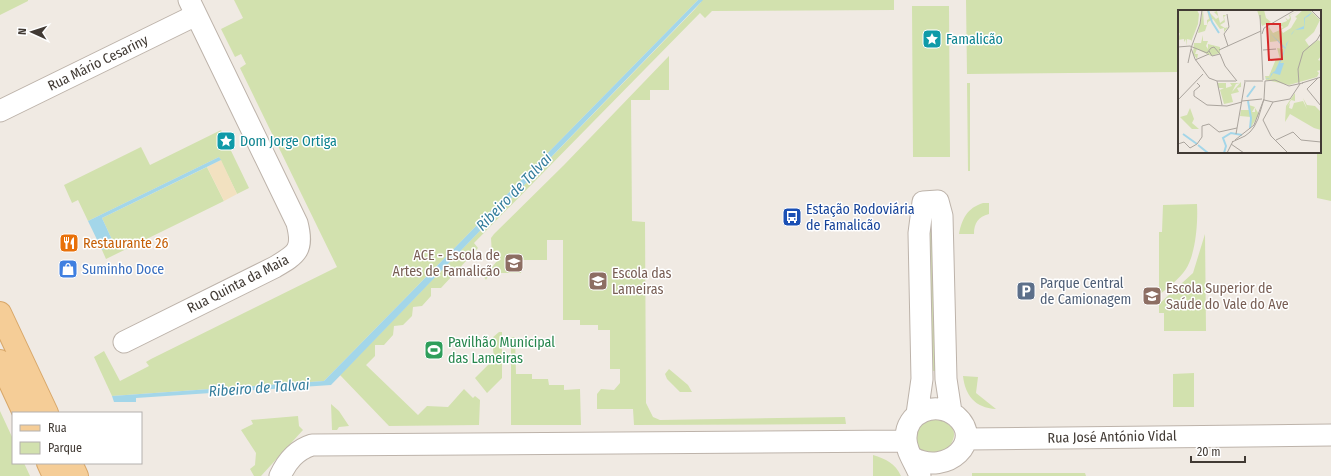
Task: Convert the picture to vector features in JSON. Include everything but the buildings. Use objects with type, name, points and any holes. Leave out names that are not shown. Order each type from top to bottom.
[{"type":"main road","points":[[0,313],[47,412]]},
{"type":"main road","points":[[0,361],[24,412]]},
{"type":"main road","points":[[48,464],[54,476]]},
{"type":"main road","points":[[71,464],[77,476]]},
{"type":"street","name":"Rua Mário Cesariny","points":[[0,111],[193,7]]},
{"type":"street","name":"Rua Quinta da Maia","points":[[124,342],[292,258],[299,249],[301,238],[297,223],[193,7]]},
{"type":"street","points":[[913,458],[908,426],[917,414],[922,379],[918,233],[923,202],[938,202],[942,216],[946,379],[951,412]]},
{"type":"street","points":[[280,476],[287,462],[294,454],[302,448],[312,445],[913,458],[927,467],[951,470],[964,449],[966,439],[964,428],[959,419],[951,412],[937,408],[917,414]]},
{"type":"street","name":"Rua José António Vidal","points":[[966,439],[1331,435]]},
{"type":"green space","points":[[0,0],[28,0],[28,1],[0,15]]},
{"type":"green space","points":[[234,0],[698,0],[324,381],[112,396],[94,357],[104,351],[120,381],[149,366],[146,362],[151,359],[337,267],[240,68],[246,64],[241,54],[235,57],[221,29],[243,18]]},
{"type":"green space","points":[[699,0],[894,0],[894,10],[712,11],[705,18],[700,13],[474,243],[478,248],[441,288],[431,288],[431,296],[422,306],[413,307],[412,316],[403,325],[394,326],[393,335],[384,345],[375,345],[375,356],[366,365],[418,415],[427,406],[448,407],[464,389],[473,398],[475,396],[480,400],[479,425],[389,426],[340,375],[695,9],[701,2]]},
{"type":"green space","points":[[966,0],[1331,0],[1331,201],[1317,198],[1317,153],[1321,153],[1321,10],[1178,10],[1178,72],[967,74]]},
{"type":"green space","points":[[912,6],[949,6],[950,157],[913,157]]},
{"type":"green space","name":"Escola das Lameiras","points":[[669,56],[669,90],[650,90],[650,100],[631,100],[632,221],[645,222],[646,403],[653,417],[660,420],[845,417],[846,424],[634,425],[633,409],[597,409],[597,394],[601,389],[614,390],[620,383],[620,369],[610,369],[610,330],[598,330],[598,325],[580,325],[580,320],[563,320],[563,240],[547,240],[547,260],[521,260],[521,273],[490,273],[486,280],[484,277],[497,261],[492,256],[491,238],[494,234],[564,165]]},
{"type":"green space","points":[[967,83],[970,83],[970,171],[968,171]]},
{"type":"green space","points":[[221,130],[249,188],[237,194],[219,157],[88,221],[78,200],[72,203],[64,185],[141,147],[150,165]]},
{"type":"green space","points":[[207,167],[224,201],[106,259],[102,250],[114,244],[102,218]]},
{"type":"green space","points":[[989,203],[989,214],[977,221],[974,234],[959,234],[964,219],[969,211],[977,205]]},
{"type":"green space","points":[[1197,204],[1196,237],[1192,255],[1186,269],[1159,295],[1159,232],[1162,232],[1163,205]]},
{"type":"green space","points":[[930,231],[934,231],[938,371],[929,371],[927,234]]},
{"type":"green space","points":[[1205,234],[1206,331],[1164,331],[1164,313],[1159,313],[1159,304],[1193,273]]},
{"type":"green space","points":[[499,332],[502,332],[502,378],[487,393],[475,378],[494,359],[492,338]]},
{"type":"green space","points":[[511,337],[515,337],[516,374],[532,374],[532,379],[548,379],[549,385],[564,385],[564,390],[580,389],[581,425],[511,425]]},
{"type":"green space","points":[[669,369],[688,385],[692,392],[680,392],[667,379],[665,374]]},
{"type":"green space","points":[[1194,373],[1194,407],[1173,407],[1173,374]]},
{"type":"green space","points":[[963,376],[978,377],[976,393],[996,409],[982,406],[972,399],[966,389]]},
{"type":"green space","points":[[331,404],[339,411],[349,426],[339,427],[337,430],[332,430]]},
{"type":"green space","points":[[0,411],[12,437],[12,464],[24,464],[30,476],[0,476]]},
{"type":"green space","points":[[298,416],[299,426],[303,430],[261,476],[254,476],[250,469],[255,465],[256,453],[241,430],[253,424],[251,420]]},
{"type":"green space","points":[[935,418],[949,425],[954,433],[952,443],[943,455],[921,452],[917,446],[917,431],[924,423]]},
{"type":"green space","points":[[873,455],[890,462],[901,476],[873,476]]},
{"type":"green space","points":[[972,473],[1085,473],[1086,476],[972,476]]},
{"type":"sand","points":[[221,160],[237,194],[224,201],[207,167]]},
{"type":"water","name":"Ribeiro de Talvai","points":[[698,0],[703,0],[331,385],[136,398],[136,402],[114,402],[112,396],[324,381]]},
{"type":"water","points":[[219,157],[221,160],[102,218],[114,244],[102,250],[88,221]]},
{"type":"place","name":"Famalicão","points":[[932,39]]},
{"type":"place","name":"Dom Jorge Ortiga","points":[[226,141]]},
{"type":"place","name":"Estação Rodoviária de Famalicão","points":[[792,217]]},
{"type":"place","name":"Restaurante 26","points":[[69,243]]},
{"type":"place","name":"ACE - Escola de Artes de Famalicão","points":[[514,263]]},
{"type":"place","name":"Suminho Doce","points":[[68,269]]},
{"type":"place","name":"Escola das Lameiras","points":[[598,281]]},
{"type":"place","name":"Parque Central de Camionagem","points":[[1026,291]]},
{"type":"place","name":"Escola Superior de Saúde do Vale do Ave","points":[[1152,296]]},
{"type":"place","name":"Pavilhão Municipal das Lameiras","points":[[434,350]]}]
